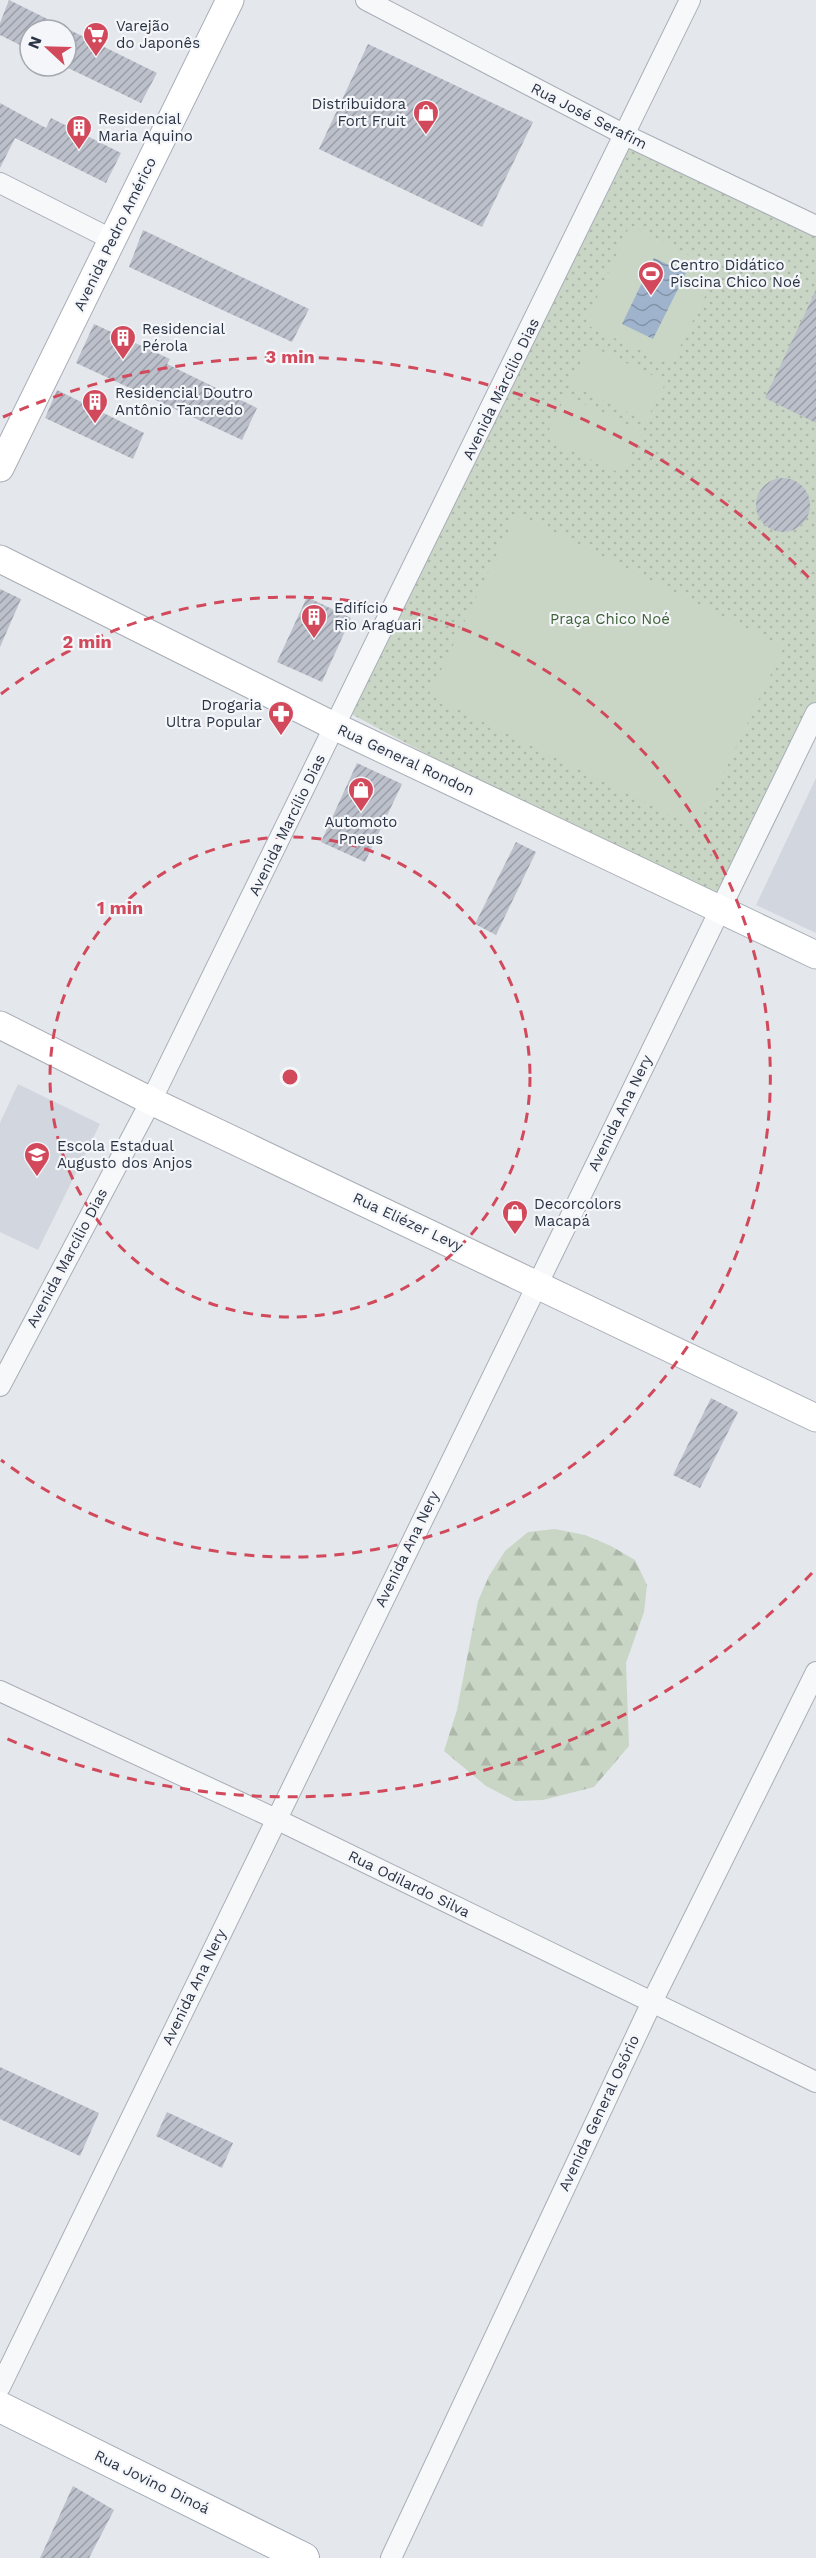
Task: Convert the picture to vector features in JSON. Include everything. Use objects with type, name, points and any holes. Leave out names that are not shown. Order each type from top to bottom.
[{"type":"main road","name":"Avenida Pedro Américo","points":[[0,468],[231,0]]},
{"type":"main road","name":"Rua General Rondon","points":[[0,559],[336,727],[816,955]]},
{"type":"main road","name":"Rua Eliézer Levy","points":[[0,1025],[151,1101],[816,1418]]},
{"type":"main road","name":"Rua Jovino Dinoá","points":[[0,2407],[304,2558]]},
{"type":"street","name":"Rua José Serafim","points":[[366,0],[625,135],[816,226]]},
{"type":"street","name":"Avenida Marcílio Dias","points":[[0,1386],[151,1101],[690,0]]},
{"type":"street","points":[[0,183],[113,240]]},
{"type":"street","name":"Avenida Ana Nery","points":[[0,2387],[816,713]]},
{"type":"street","name":"Avenida General Osório","points":[[391,2558],[652,2002],[816,1672]]},
{"type":"street","name":"Rua Odilardo Silva","points":[[0,1691],[276,1819],[816,2082]]},
{"type":"shaded area","points":[[816,778],[816,933],[756,905]]},
{"type":"shaded area","name":"Escola Estadual Augusto dos Anjos","points":[[18,1084],[100,1124],[38,1250],[0,1232],[0,1123]]},
{"type":"green space","name":"Praça Chico Noé","points":[[620,123],[816,221],[816,713],[720,910],[340,708]]},
{"type":"green space","name":"Centro Didático Piscina Chico Noé","points":[[630,225],[718,270],[671,365],[585,324]]},
{"type":"green space","points":[[589,345],[666,382],[646,421],[570,384]]},
{"type":"green space","points":[[566,395],[642,432],[622,474],[545,438]]},
{"type":"green space","points":[[517,513],[784,647],[697,828],[429,695]]},
{"type":"green space","points":[[555,1529],[585,1535],[635,1560],[647,1585],[644,1612],[626,1663],[629,1746],[594,1787],[543,1800],[515,1801],[486,1786],[444,1751],[457,1710],[478,1601],[489,1576],[505,1551],[528,1532]]},
{"type":"water","points":[[654,258],[686,273],[653,339],[622,324]]},
{"type":"building","name":"Varejão do Japonês","points":[[9,0],[45,18],[18,18],[18,44],[0,35],[0,23]]},
{"type":"building","name":"Varejão do Japonês","points":[[78,34],[157,73],[141,103],[78,73]]},
{"type":"building","name":"Distribuidora Fort Fruit","points":[[368,44],[533,122],[482,227],[319,149]]},
{"type":"building","name":"Residencial Maria Aquino","points":[[0,103],[46,128],[51,118],[121,153],[106,183],[15,138],[0,168]]},
{"type":"building","points":[[143,230],[309,309],[292,342],[129,267]]},
{"type":"building","points":[[816,290],[816,423],[765,398]]},
{"type":"building","points":[[94,324],[170,359],[167,364],[257,408],[242,440],[76,363]]},
{"type":"building","name":"Residencial Doutro Antônio Tancredo","points":[[57,390],[144,433],[133,459],[45,418]]},
{"type":"building","points":[[778,478],[788,478],[798,482],[806,490],[810,505],[806,520],[798,528],[788,532],[778,532],[768,528],[760,520],[756,510],[756,500],[760,490],[768,482]]},
{"type":"building","points":[[0,589],[21,599],[0,647]]},
{"type":"building","name":"Edifício Rio Araguari","points":[[307,597],[351,618],[322,682],[277,662]]},
{"type":"building","name":"Automoto Pneus","points":[[357,763],[402,784],[365,862],[321,842]]},
{"type":"building","points":[[516,842],[536,852],[496,935],[475,924]]},
{"type":"building","points":[[711,1398],[738,1412],[700,1488],[673,1475]]},
{"type":"building","points":[[0,2067],[99,2113],[80,2156],[0,2119]]},
{"type":"building","points":[[167,2112],[233,2143],[222,2168],[156,2136]]},
{"type":"building","points":[[73,2486],[114,2510],[89,2558],[40,2558]]},
{"type":"place","name":"Varejão do Japonês","points":[[96,58]]},
{"type":"place","name":"Distribuidora Fort Fruit","points":[[426,136]]},
{"type":"place","name":"Residencial Maria Aquino","points":[[79,151]]},
{"type":"place","name":"Centro Didático Piscina Chico Noé","points":[[651,297]]},
{"type":"place","name":"Residencial Pérola","points":[[123,361]]},
{"type":"place","name":"Residencial Doutro Antônio Tancredo","points":[[95,425]]},
{"type":"place","name":"Edifício Rio Araguari","points":[[314,640]]},
{"type":"place","name":"Drogaria Ultra Popular","points":[[281,737]]},
{"type":"place","name":"Automoto Pneus","points":[[361,813]]},
{"type":"place","name":"Escola Estadual Augusto dos Anjos","points":[[37,1178]]},
{"type":"place","name":"Decorcolors Macapá","points":[[515,1236]]}]
